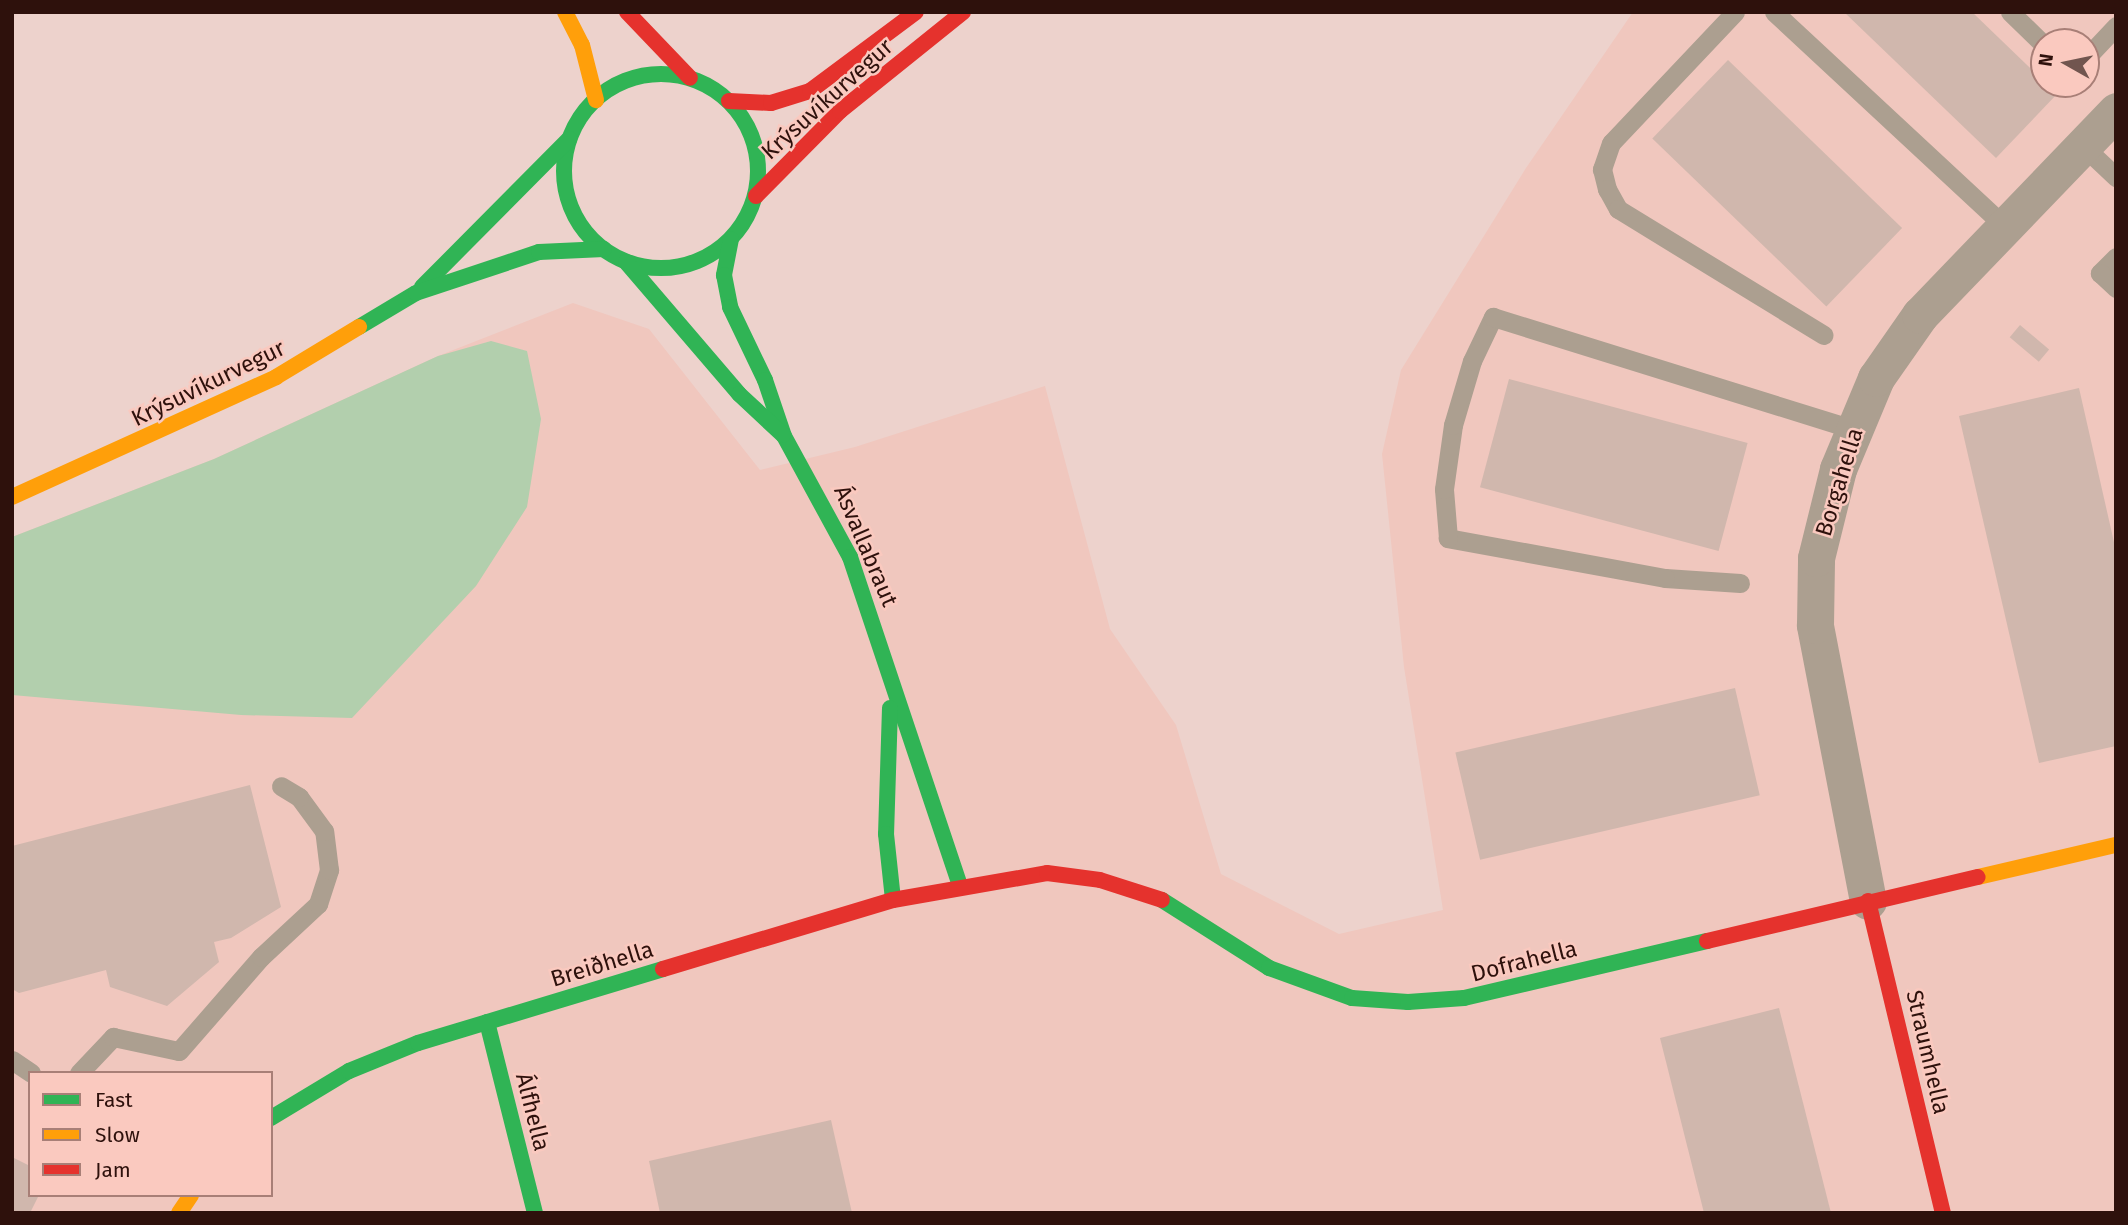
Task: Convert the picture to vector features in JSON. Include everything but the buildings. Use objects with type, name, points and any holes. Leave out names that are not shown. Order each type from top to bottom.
[{"type":"street","points":[[565,12],[582,46],[596,100]]},
{"type":"street","points":[[627,12],[690,78],[729,101],[755,144],[755,196],[731,239],[689,265],[652,268],[626,262],[604,249],[583,229],[568,196],[564,170],[569,139],[596,100],[618,84],[641,76],[690,78]]},
{"type":"street","name":"Krýsuvíkurvegur","points":[[729,101],[771,103],[810,91],[916,12]]},
{"type":"street","name":"Krýsuvíkurvegur","points":[[755,196],[840,111],[963,12]]},
{"type":"street","name":"Borgahella","points":[[1868,901],[1815,625],[1816,558],[1853,429],[1876,378],[1920,315],[2003,225],[2116,111]]},
{"type":"street","name":"Krýsuvíkurvegur","points":[[416,293],[569,139]]},
{"type":"street","name":"Ásvallabraut","points":[[731,239],[724,275],[730,307],[765,380],[785,436],[850,557],[960,886]]},
{"type":"street","name":"Krýsuvíkurvegur","points":[[12,497],[276,377],[416,293],[539,252],[604,249]]},
{"type":"street","name":"Ásvallabraut","points":[[626,262],[739,394],[785,436]]},
{"type":"street","name":"Ásvallabraut","points":[[891,681],[886,834],[893,900]]},
{"type":"street","name":"Dofrahella","points":[[960,886],[1047,873],[1100,880],[1152,894],[1269,968],[1307,985],[1352,998],[1408,1002],[1464,998],[1868,901],[2116,845]]},
{"type":"street","name":"Breiðhella","points":[[273,1117],[349,1071],[487,1022],[893,900],[960,886]]},
{"type":"street","name":"Straumhella","points":[[1868,901],[1943,1213]]},
{"type":"street","name":"Álfhella","points":[[487,1022],[535,1213]]},
{"type":"street","points":[[179,1213],[190,1197]]},
{"type":"lane","points":[[1735,12],[1611,143],[1602,169],[1607,189],[1618,209],[1824,335]]},
{"type":"lane","points":[[1774,12],[2003,225]]},
{"type":"lane","points":[[2010,12],[2030,31]]},
{"type":"lane","points":[[2100,44],[2115,28]]},
{"type":"lane","points":[[2082,145],[2116,177]]},
{"type":"lane","points":[[2116,257],[2101,273],[2116,288]]},
{"type":"lane","points":[[1740,583],[1665,578],[1448,538],[1444,489],[1453,425],[1472,361],[1493,317],[1853,429]]},
{"type":"lane","points":[[81,1071],[113,1037],[179,1051],[261,957],[318,904],[330,870],[324,831],[306,805],[281,786]]},
{"type":"lane","points":[[12,1060],[28,1071]]},
{"type":"shaded area","points":[[1633,12],[2116,12],[2116,1213],[12,1213],[12,537],[214,459],[438,356],[573,303],[649,329],[760,470],[855,447],[1045,386],[1110,629],[1176,725],[1221,874],[1339,934],[1443,910],[1404,667],[1382,454],[1401,370],[1526,168]]},
{"type":"green space","points":[[491,341],[527,351],[541,419],[527,507],[476,586],[352,718],[241,715],[12,695],[12,537],[214,459],[438,356]]},
{"type":"traffic: fast","points":[[661,74],[698,81],[730,102],[751,134],[758,171],[751,208],[730,240],[698,261],[661,268],[624,261],[592,240],[571,208],[564,171],[571,134],[592,102],[624,81],[661,74]]},
{"type":"traffic: fast","points":[[422,287],[569,139]]},
{"type":"traffic: fast","points":[[731,239],[724,275],[730,307],[765,380],[784,436],[850,557],[960,886]]},
{"type":"traffic: fast","points":[[359,327],[416,293],[539,252],[604,249]]},
{"type":"traffic: fast","points":[[626,262],[739,394],[783,435]]},
{"type":"traffic: fast","points":[[890,708],[886,834],[893,900]]},
{"type":"traffic: fast","points":[[1162,900],[1269,968],[1352,998],[1408,1002],[1464,998],[1707,941]]},
{"type":"traffic: fast","points":[[273,1117],[349,1071],[418,1043],[663,969]]},
{"type":"traffic: fast","points":[[487,1022],[535,1213]]},
{"type":"traffic: slow","points":[[565,12],[582,45],[596,100]]},
{"type":"traffic: slow","points":[[12,497],[276,377],[359,327]]},
{"type":"traffic: slow","points":[[1978,877],[2116,845]]},
{"type":"traffic: slow","points":[[179,1213],[190,1197]]},
{"type":"traffic: jam","points":[[627,12],[690,78]]},
{"type":"traffic: jam","points":[[729,101],[771,103],[810,91],[916,12]]},
{"type":"traffic: jam","points":[[756,196],[840,111],[963,12]]},
{"type":"traffic: jam","points":[[663,969],[893,900],[1047,873],[1100,880],[1162,900]]},
{"type":"traffic: jam","points":[[1707,941],[1978,877]]},
{"type":"traffic: jam","points":[[1868,901],[1943,1213]]}]
